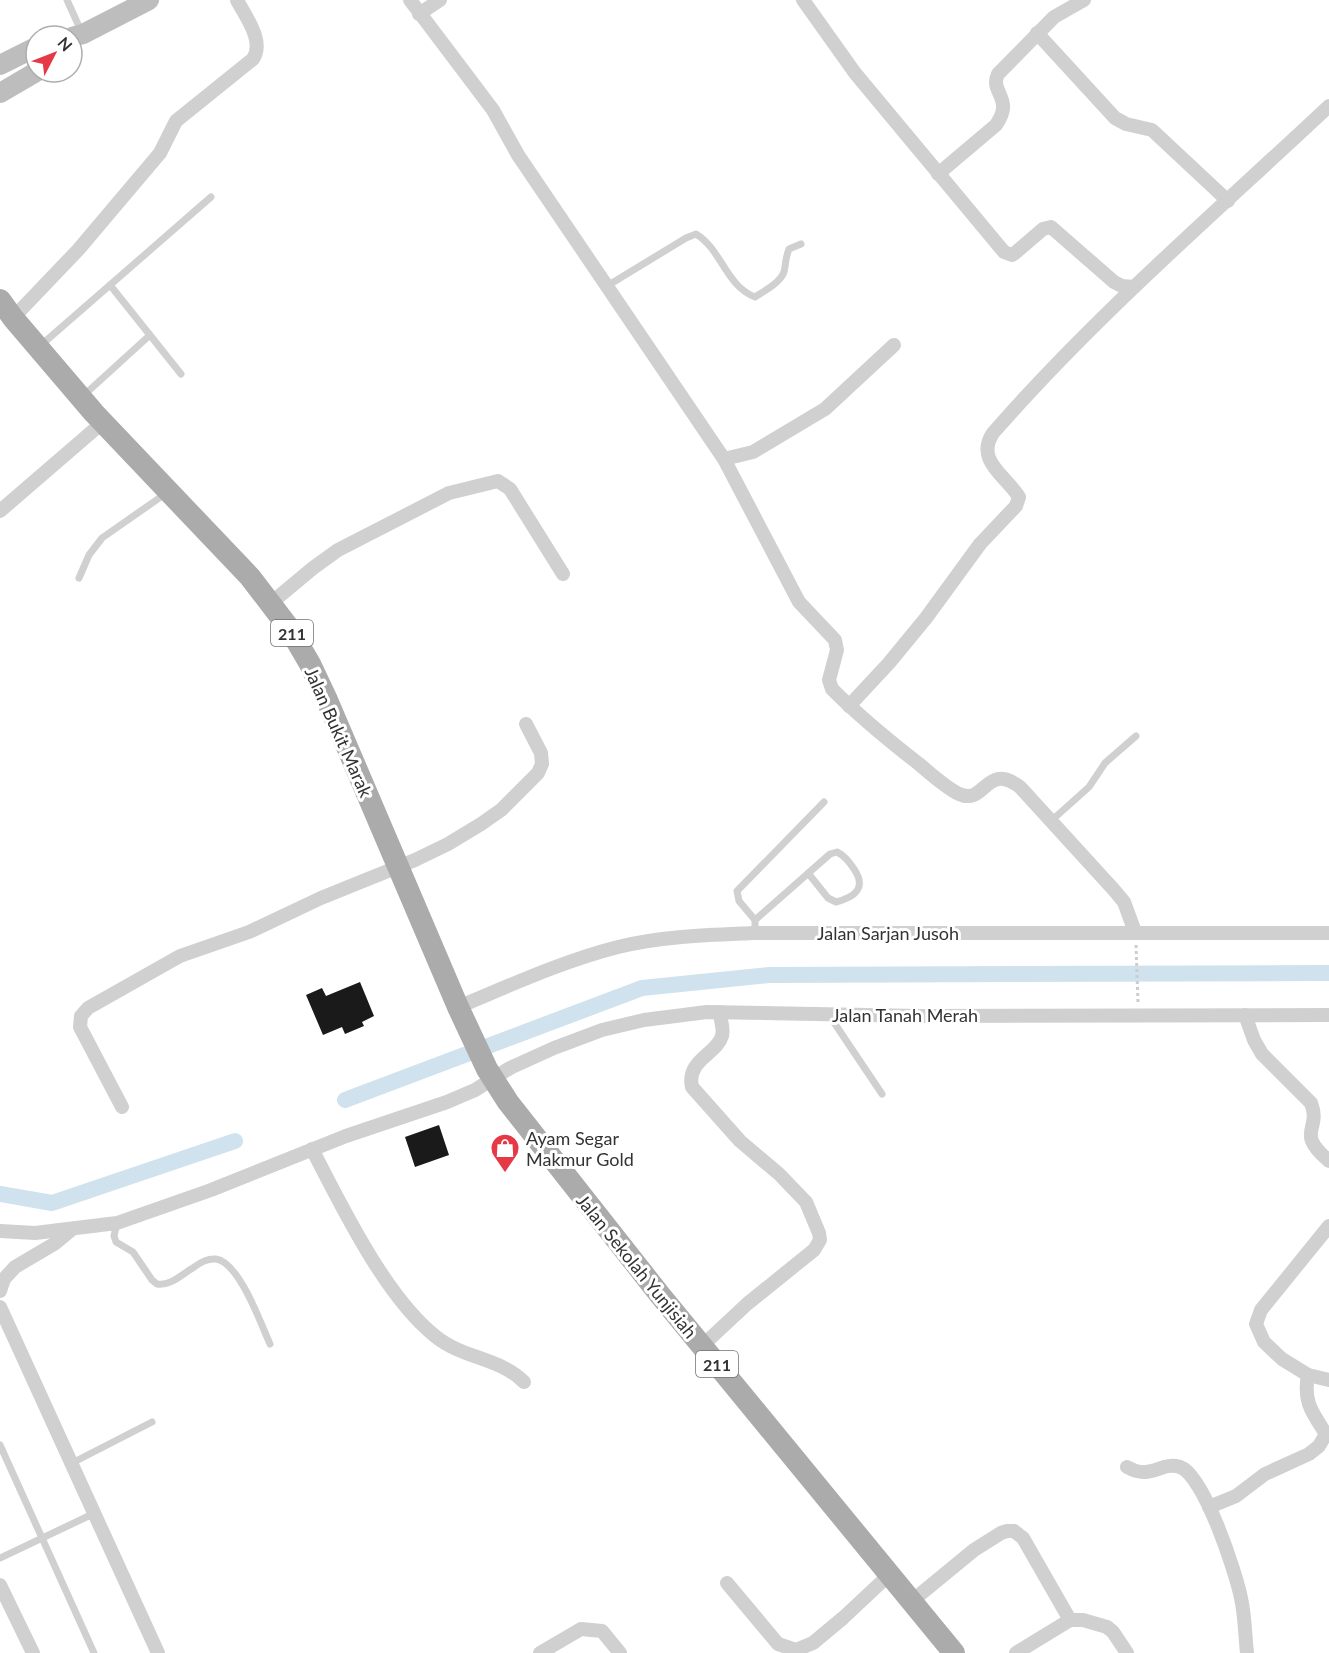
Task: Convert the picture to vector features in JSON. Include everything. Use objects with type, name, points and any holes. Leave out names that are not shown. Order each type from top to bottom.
[{"type":"main road","points":[[84,34],[149,0]]},
{"type":"main road","points":[[0,65],[24,53]]},
{"type":"main road","points":[[0,93],[24,79]]},
{"type":"main road","name":"Jalan Bukit Marak","points":[[4,306],[102,423],[223,547],[271,603],[310,664],[490,1074]]},
{"type":"main road","name":"Jalan Sekolah Yunjisiah","points":[[490,1074],[536,1140],[954,1653]]},
{"type":"street","points":[[4,306],[78,250],[160,153],[176,121],[257,53],[256,38],[237,0]]},
{"type":"street","points":[[410,0],[493,110],[518,155],[724,459],[799,602],[835,640],[837,650],[829,680],[832,689],[877,731],[934,776],[961,794],[971,796],[999,778],[1009,779],[1020,787],[1124,902],[1135,932]]},
{"type":"street","points":[[419,14],[440,0]]},
{"type":"street","points":[[803,0],[855,73],[1004,252],[1015,253],[1043,229],[1051,227],[1114,282],[1122,286],[1134,287]]},
{"type":"street","points":[[938,174],[996,125],[1002,116],[1004,102],[996,79],[1054,17],[1084,0]]},
{"type":"street","points":[[1037,33],[1115,118],[1126,124],[1152,130],[1228,201]]},
{"type":"street","points":[[849,706],[926,618],[980,544],[1017,506],[1019,497],[990,461],[986,451],[987,441],[1036,385],[1134,287],[1329,106]]},
{"type":"street","points":[[724,459],[753,452],[825,409],[894,345]]},
{"type":"street","points":[[0,511],[102,423]]},
{"type":"street","points":[[271,603],[338,550],[449,493],[494,482],[503,482],[510,489],[563,574]]},
{"type":"street","points":[[122,1107],[80,1027],[81,1017],[88,1008],[180,956],[249,932],[321,898],[398,867],[447,844],[481,824],[501,810],[538,773],[542,764],[541,753],[526,724]]},
{"type":"street","name":"Jalan Sarjan Jusoh","points":[[461,1012],[552,968],[620,946],[755,927],[1329,933]]},
{"type":"street","points":[[702,1346],[747,1304],[814,1250],[820,1240],[804,1199],[740,1141],[692,1087],[691,1077],[701,1059],[722,1036],[723,1028],[719,1012]]},
{"type":"street","name":"Jalan Tanah Merah","points":[[0,1231],[35,1233],[117,1223],[211,1190],[312,1149],[447,1102],[475,1090],[490,1074],[602,1030],[678,1014],[719,1012],[829,1015],[1329,1015]]},
{"type":"street","points":[[1245,1015],[1262,1054],[1311,1103],[1315,1112],[1309,1135],[1313,1144],[1329,1161]]},
{"type":"street","points":[[312,1149],[382,1275],[408,1308],[435,1336],[452,1348],[513,1371],[524,1382]]},
{"type":"street","points":[[1329,1226],[1262,1310],[1256,1324],[1263,1342],[1281,1359],[1308,1375],[1329,1380]]},
{"type":"street","points":[[0,1291],[4,1278],[15,1267],[54,1244],[71,1230]]},
{"type":"street","points":[[0,1307],[158,1653]]},
{"type":"street","points":[[1209,1507],[1236,1496],[1266,1474],[1309,1454],[1328,1434],[1311,1411],[1307,1400],[1308,1375]]},
{"type":"street","points":[[1127,1467],[1145,1474],[1171,1467],[1181,1468],[1190,1474],[1200,1488],[1236,1578],[1242,1600],[1247,1653]]},
{"type":"street","points":[[912,1601],[974,1550],[1001,1533],[1014,1531],[1023,1538],[1070,1620]]},
{"type":"street","points":[[727,1583],[778,1644],[796,1650],[813,1643],[890,1574]]},
{"type":"street","points":[[0,1585],[33,1653]]},
{"type":"street","points":[[1016,1653],[1070,1620],[1083,1620],[1107,1627],[1127,1653]]},
{"type":"street","points":[[540,1653],[581,1629],[602,1631],[620,1653]]},
{"type":"lane","points":[[67,0],[73,24]]},
{"type":"lane","points":[[38,348],[211,197]]},
{"type":"lane","points":[[607,286],[696,234],[708,241],[738,287],[746,294],[755,297],[777,282],[784,273],[784,260],[789,249],[801,244]]},
{"type":"lane","points":[[110,285],[181,374]]},
{"type":"lane","points":[[80,398],[150,335]]},
{"type":"lane","points":[[79,578],[89,555],[102,538],[168,491]]},
{"type":"lane","points":[[1051,821],[1089,787],[1105,763],[1136,736]]},
{"type":"lane","points":[[808,873],[828,898],[836,902],[844,900],[857,891],[861,884],[860,878],[844,855],[837,852],[830,854],[808,873],[755,927],[739,901],[737,891],[824,802]]},
{"type":"lane","points":[[829,1015],[882,1094]]},
{"type":"lane","points":[[117,1223],[114,1236],[116,1242],[133,1252],[157,1284],[171,1282],[208,1259],[219,1259],[228,1264],[241,1283],[270,1344]]},
{"type":"lane","points":[[72,1462],[152,1422]]},
{"type":"lane","points":[[0,1445],[94,1653]]},
{"type":"lane","points":[[0,1558],[95,1513]]},
{"type":"path","points":[[1136,948],[1138,996]]},
{"type":"building","points":[[360,982],[374,1016],[362,1022],[364,1026],[345,1034],[342,1027],[323,1035],[306,995],[322,988],[326,996]]},
{"type":"building","points":[[439,1125],[449,1155],[415,1167],[405,1137]]},
{"type":"waterway","points":[[345,1100],[642,988],[769,975],[1329,973]]},
{"type":"waterway","points":[[0,1194],[52,1203],[235,1141]]},
{"type":"place","name":"Ayam Segar Makmur Gold","points":[[505,1174]]}]
